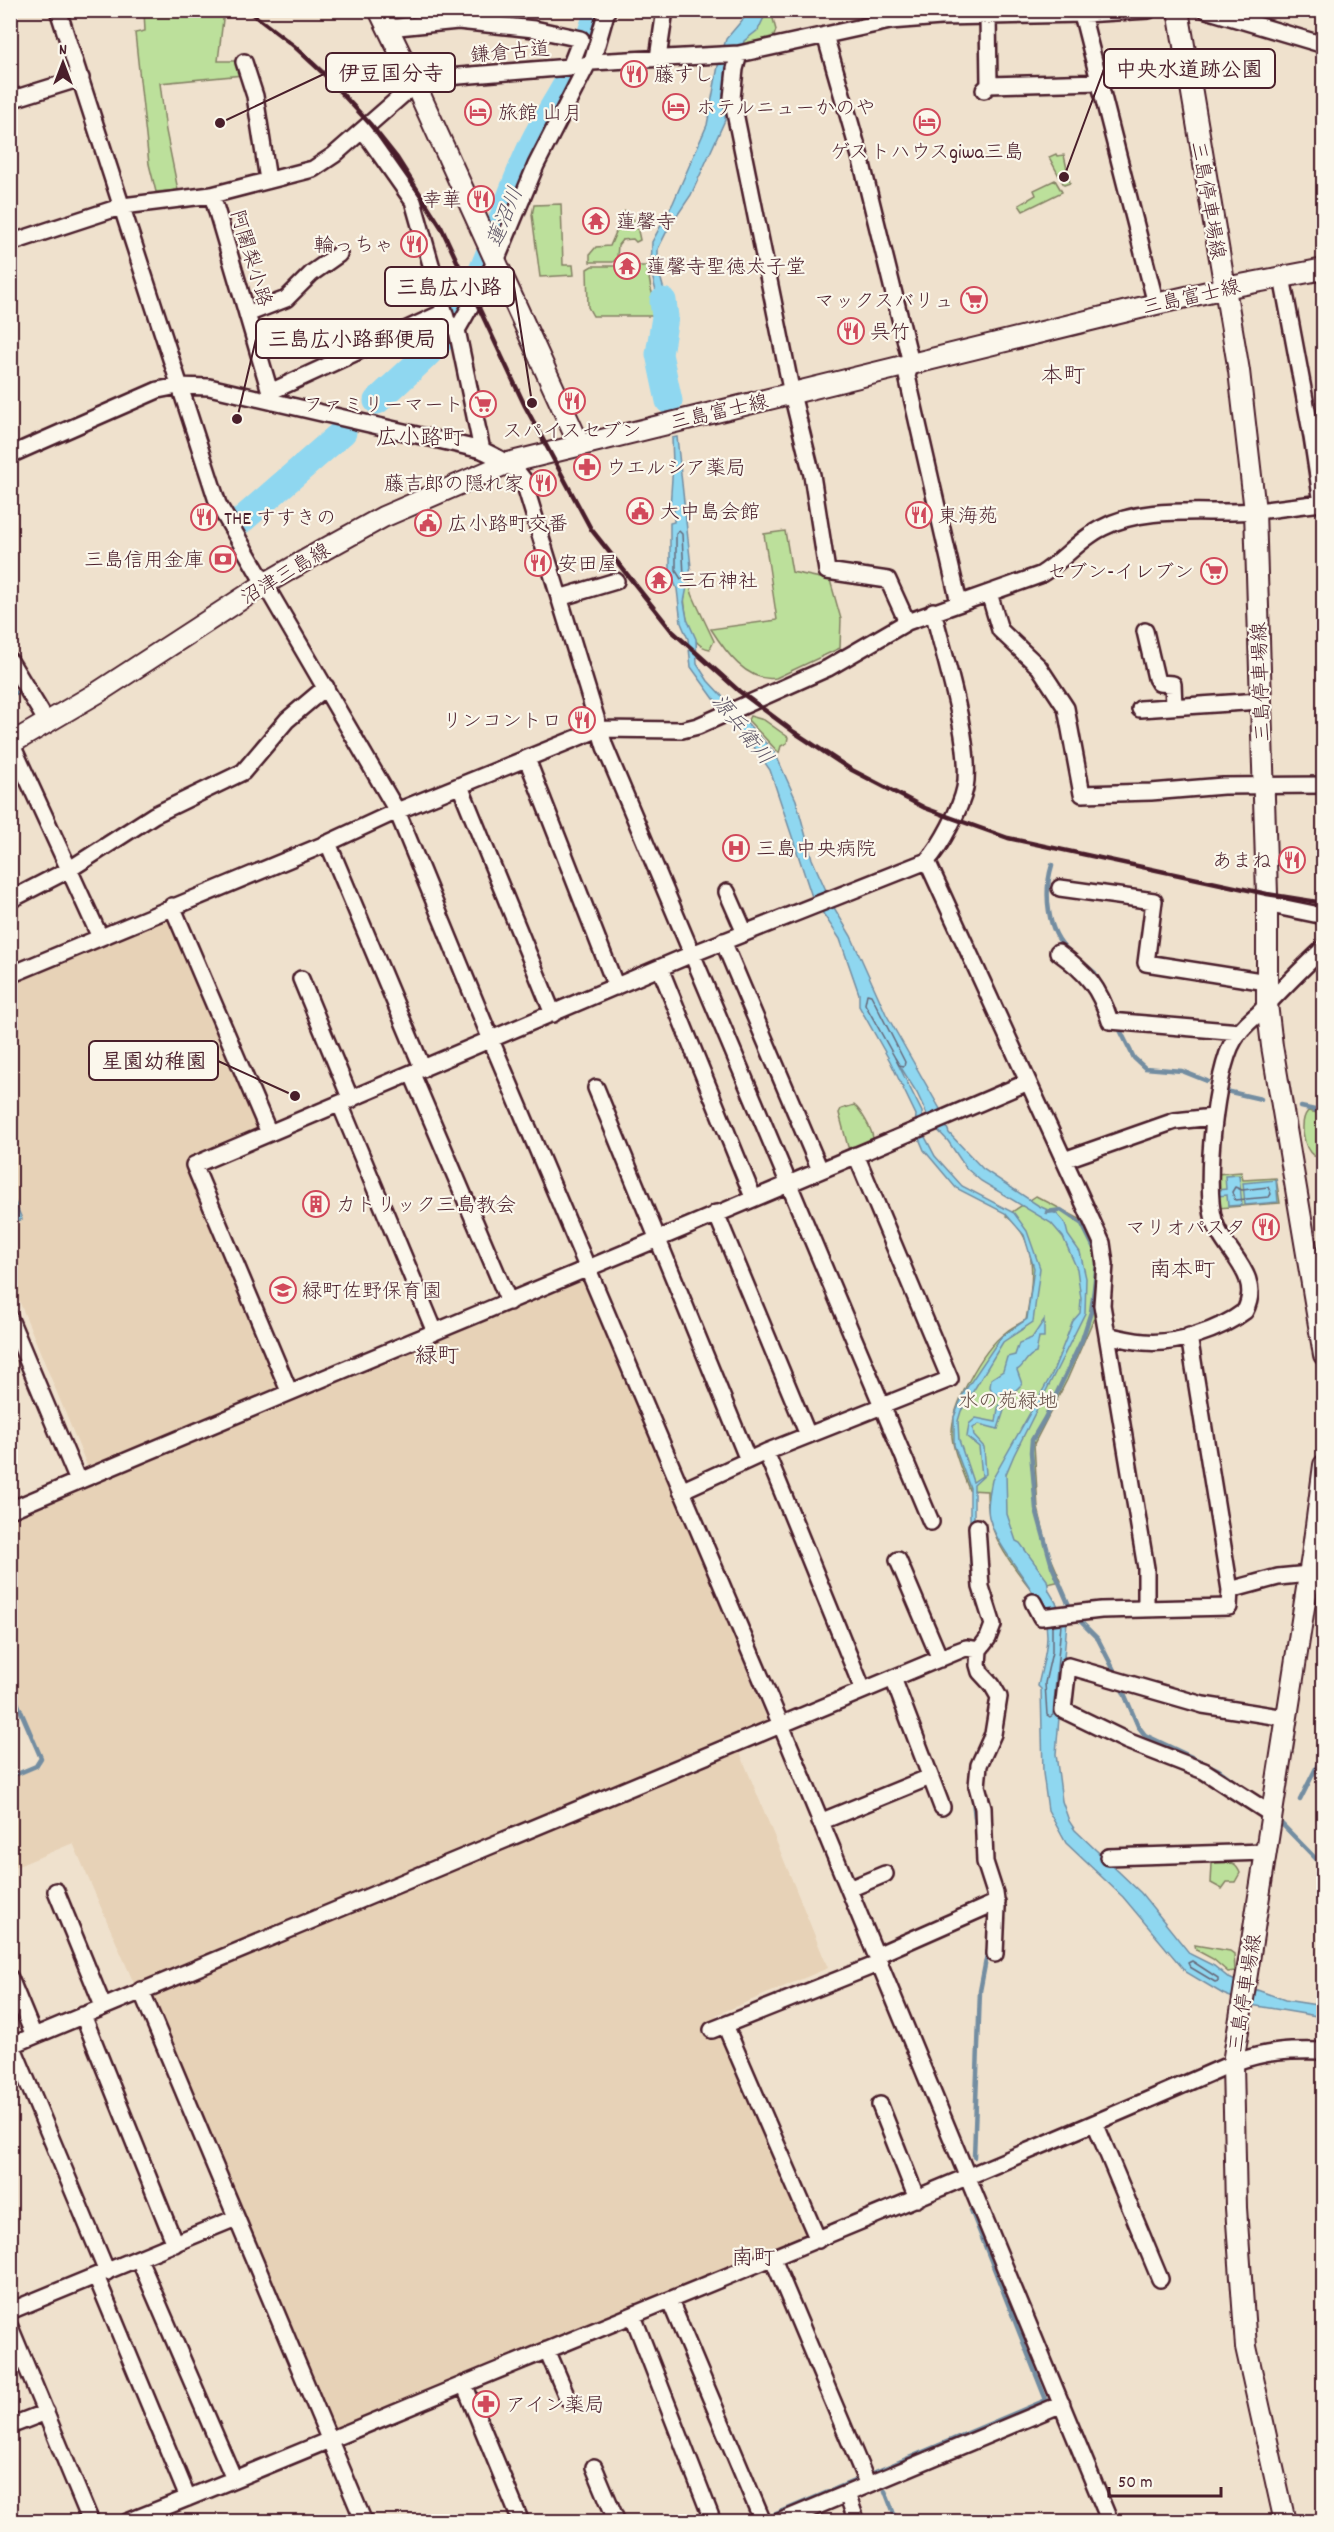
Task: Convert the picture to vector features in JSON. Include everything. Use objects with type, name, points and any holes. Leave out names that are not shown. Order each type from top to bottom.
[{"type":"main road","name":"三島停車場線","points":[[1178,10],[1239,371],[1255,511],[1268,1004],[1272,1046],[1323,1355]]},
{"type":"main road","points":[[383,19],[415,84],[579,444]]},
{"type":"main road","name":"三島富士線","points":[[579,444],[1156,304],[1323,269]]},
{"type":"main road","name":"沼津三島線","points":[[11,743],[141,665],[266,583],[382,516],[508,463],[579,444]]},
{"type":"main road","name":"三島停車場線","points":[[1284,2522],[1246,2347],[1242,2315],[1236,2208],[1233,2063],[1286,1719],[1315,1562],[1323,1466]]},
{"type":"street","points":[[58,10],[218,504],[398,811],[491,1040],[781,1725],[1110,2522]]},
{"type":"street","points":[[272,397],[451,323],[492,253],[608,10]]},
{"type":"street","points":[[658,58],[665,10]]},
{"type":"street","points":[[959,603],[907,376],[911,363],[861,160],[825,35],[888,16],[988,16],[1149,10]]},
{"type":"street","points":[[1206,10],[1323,45]]},
{"type":"street","points":[[1083,13],[1156,304]]},
{"type":"street","points":[[383,19],[457,16],[581,39],[581,65]]},
{"type":"street","points":[[988,16],[987,88],[1101,82]]},
{"type":"street","name":"鎌倉古道","points":[[10,243],[123,206],[212,195],[302,173],[320,166],[415,84],[441,77],[658,58],[739,54],[825,35]]},
{"type":"street","points":[[739,54],[732,98],[792,394],[812,475],[827,571],[888,580],[907,622]]},
{"type":"street","points":[[244,62],[255,96],[268,180]]},
{"type":"street","points":[[10,100],[81,78]]},
{"type":"street","points":[[363,130],[411,197],[451,323],[482,450]]},
{"type":"street","name":"阿闍梨小路","points":[[212,195],[272,397]]},
{"type":"street","points":[[247,314],[286,299],[312,273],[339,254]]},
{"type":"street","points":[[10,975],[599,729],[682,730],[698,726],[828,668],[907,622],[1040,575],[1056,566],[1100,528],[1127,518],[1174,513],[1255,511],[1323,503],[1282,277]]},
{"type":"street","points":[[10,455],[158,390],[178,386],[209,387],[272,397],[482,450],[508,463],[523,479],[605,747],[931,1522]]},
{"type":"street","points":[[559,598],[616,582]]},
{"type":"street","points":[[989,594],[1000,630],[1039,668],[1066,708],[1082,794],[1323,785]]},
{"type":"street","points":[[289,1391],[194,1165],[723,941],[927,861],[938,849],[962,798],[965,778],[964,747],[933,612]]},
{"type":"street","points":[[1145,632],[1156,678],[1159,683],[1173,684],[1174,706]]},
{"type":"street","points":[[10,661],[47,722]]},
{"type":"street","points":[[10,900],[70,869],[154,815],[243,772],[287,720],[326,687]]},
{"type":"street","points":[[1140,709],[1260,701]]},
{"type":"street","points":[[11,743],[100,937]]},
{"type":"street","points":[[527,759],[616,987]]},
{"type":"street","points":[[460,786],[553,1014]]},
{"type":"street","points":[[328,843],[509,1302]]},
{"type":"street","points":[[927,861],[1104,1253],[1102,1305],[1146,1568],[1146,1608]]},
{"type":"street","points":[[1060,888],[1154,901],[1146,963],[1267,982]]},
{"type":"street","points":[[728,892],[745,933]]},
{"type":"street","points":[[1266,904],[1323,916]]},
{"type":"street","points":[[172,906],[269,1133]]},
{"type":"street","points":[[723,941],[820,1170]]},
{"type":"street","points":[[1107,1335],[1144,1342],[1160,1342],[1189,1336],[1239,1316],[1245,1311],[1250,1296],[1249,1282],[1214,1220],[1211,1180],[1213,1117],[1233,1041],[1323,948]]},
{"type":"street","points":[[1058,952],[1081,968],[1092,980],[1110,1021],[1240,1032]]},
{"type":"street","points":[[660,968],[753,1197]]},
{"type":"street","points":[[301,979],[435,1332]]},
{"type":"street","points":[[10,1510],[1028,1082]]},
{"type":"street","points":[[596,1088],[748,1460]]},
{"type":"street","points":[[1064,1161],[1176,1120],[1213,1117]]},
{"type":"street","points":[[681,1491],[766,1452],[950,1379],[856,1155]]},
{"type":"street","points":[[716,1214],[808,1435]]},
{"type":"street","points":[[10,1319],[78,1481]]},
{"type":"street","points":[[1033,1602],[1041,1617],[1101,1610],[1230,1607],[1230,1590],[1189,1336]]},
{"type":"street","points":[[766,1452],[863,1690]]},
{"type":"street","points":[[977,1527],[980,1581],[993,1625],[988,1638],[979,1650],[978,1659],[980,1672],[992,1684],[999,1697],[993,1734],[979,1765],[977,1786],[983,1808],[985,1862],[997,1902],[995,1954]]},
{"type":"street","points":[[898,1560],[940,1659]]},
{"type":"street","points":[[1230,1590],[1315,1562]]},
{"type":"street","points":[[188,2498],[11,2046],[863,1690],[966,1648],[979,1650]]},
{"type":"street","points":[[1271,1814],[1204,1771],[1127,1741],[1063,1710],[1068,1665],[1203,1705],[1286,1719]]},
{"type":"street","points":[[893,1678],[942,1807]]},
{"type":"street","points":[[820,1822],[930,1777]]},
{"type":"street","points":[[1108,1857],[1265,1852]]},
{"type":"street","points":[[849,1889],[885,1874]]},
{"type":"street","points":[[56,1891],[103,2006]]},
{"type":"street","points":[[818,2240],[719,2027],[878,1959],[997,1902]]},
{"type":"street","points":[[10,1978],[34,2036]]},
{"type":"street","points":[[141,1990],[364,2522]]},
{"type":"street","points":[[83,2015],[174,2244]]},
{"type":"street","points":[[127,2522],[330,2442],[464,2384],[773,2259],[968,2178],[1233,2063],[1261,2053],[1284,2050],[1323,2051]]},
{"type":"street","points":[[880,2104],[917,2199]]},
{"type":"street","points":[[1095,2123],[1160,2279]]},
{"type":"street","points":[[10,2311],[236,2218]]},
{"type":"street","points":[[139,2259],[234,2479]]},
{"type":"street","points":[[773,2259],[868,2485]]},
{"type":"street","points":[[670,2301],[763,2522]]},
{"type":"street","points":[[633,2316],[713,2522]]},
{"type":"street","points":[[10,2327],[91,2522]]},
{"type":"street","points":[[547,2350],[568,2399]]},
{"type":"street","points":[[464,2384],[521,2522]]},
{"type":"street","points":[[779,2522],[1062,2404]]},
{"type":"street","points":[[10,2426],[46,2412]]},
{"type":"street","points":[[594,2467],[617,2522]]},
{"type":"street","points":[[847,2494],[857,2522]]},
{"type":"shaded area","points":[[170,915],[260,1130],[186,1162],[280,1387],[88,1468],[11,1281],[10,984]]},
{"type":"shaded area","points":[[582,1281],[586,1282],[769,1724],[136,1988],[73,1843],[11,1869],[11,1778],[40,1766],[42,1759],[11,1683],[11,1517]]},
{"type":"shaded area","points":[[739,1750],[828,1968],[716,2015],[811,2236],[335,2433],[330,2431],[153,2010],[154,1989]]},
{"type":"green space","points":[[144,11],[224,11],[218,61],[240,61],[243,75],[160,83],[166,131],[178,190],[156,192],[149,164],[135,33],[145,31]]},
{"type":"green space","points":[[760,11],[771,11],[776,30],[774,36],[758,41],[754,46],[749,47],[742,42]]},
{"type":"green space","points":[[1056,154],[1057,156],[1064,155],[1070,183],[1064,185],[1049,157]]},
{"type":"green space","points":[[1055,180],[1062,192],[1023,211],[1019,205],[1036,195],[1034,190]]},
{"type":"green space","points":[[561,204],[563,265],[573,265],[574,275],[540,277],[532,215],[534,205]]},
{"type":"green space","points":[[625,211],[634,219],[640,240],[636,242],[633,239],[622,240],[618,245],[617,258],[613,262],[590,262],[590,254],[596,247],[610,246]]},
{"type":"green space","points":[[592,266],[647,266],[659,316],[593,316],[588,307],[587,269]]},
{"type":"green space","points":[[785,531],[792,572],[830,580],[841,619],[840,648],[776,678],[765,678],[756,676],[738,664],[711,629],[777,620],[764,534]]},
{"type":"green space","points":[[683,576],[689,577],[692,594],[714,641],[710,649],[701,646],[690,630],[685,607]]},
{"type":"green space","points":[[750,716],[764,720],[788,737],[787,743],[781,746],[779,753],[748,720]]},
{"type":"green space","points":[[854,1105],[866,1120],[873,1138],[870,1143],[853,1150],[848,1147],[839,1113],[841,1109]]},
{"type":"green space","points":[[1308,1111],[1323,1114],[1323,1157],[1314,1156],[1305,1141],[1303,1128]]},
{"type":"green space","points":[[1241,1172],[1243,1180],[1276,1178],[1280,1203],[1218,1208],[1216,1174]]},
{"type":"green space","name":"水の苑緑地","points":[[1036,1196],[1080,1219],[1085,1224],[1099,1252],[1094,1318],[1067,1380],[1034,1444],[1038,1508],[1049,1553],[1061,1581],[1030,1588],[999,1543],[990,1519],[987,1491],[969,1490],[952,1437],[956,1410],[978,1365],[997,1340],[1008,1330],[1026,1320],[1032,1278],[1029,1251],[1025,1238],[1006,1216]]},
{"type":"green space","points":[[1218,1860],[1234,1865],[1240,1873],[1235,1882],[1227,1882],[1222,1889],[1211,1883],[1212,1864]]},
{"type":"green space","points":[[1195,1945],[1230,1951],[1234,1954],[1235,1971],[1228,1972],[1213,1959],[1196,1950]]},
{"type":"water","points":[[747,11],[767,11],[758,30],[744,41],[726,102],[725,120],[691,195],[668,229],[658,249],[658,268],[670,313],[663,337],[660,336],[663,320],[651,271],[652,242],[673,203],[707,125],[718,66],[726,39],[744,18]]},
{"type":"water","points":[[677,437],[691,567],[684,602],[687,619],[696,639],[697,664],[708,681],[775,753],[796,800],[812,859],[833,906],[851,936],[886,1014],[940,1109],[949,1133],[983,1169],[1039,1206],[1057,1214],[1065,1223],[1068,1235],[1080,1252],[1086,1278],[1085,1313],[1006,1474],[1007,1514],[1016,1541],[1020,1543],[1047,1580],[1049,1591],[1067,1621],[1056,1754],[1062,1801],[1069,1821],[1075,1830],[1141,1893],[1190,1954],[1214,1966],[1229,1978],[1249,1987],[1285,2000],[1323,2006],[1323,2017],[1251,2005],[1223,1994],[1186,1972],[1123,1897],[1066,1843],[1048,1810],[1043,1773],[1041,1689],[1038,1686],[1047,1642],[1045,1620],[1032,1590],[995,1532],[989,1517],[988,1503],[992,1480],[1052,1374],[1073,1321],[1080,1313],[1081,1299],[1077,1269],[1063,1237],[1051,1223],[981,1181],[966,1168],[948,1141],[931,1123],[917,1093],[895,1058],[922,1112],[923,1133],[935,1156],[962,1186],[1014,1213],[1027,1231],[1040,1268],[1033,1322],[1003,1342],[961,1411],[958,1421],[959,1440],[973,1482],[982,1476],[979,1447],[967,1437],[969,1424],[976,1418],[996,1422],[998,1408],[1005,1396],[993,1393],[990,1387],[991,1379],[1003,1371],[1007,1357],[1015,1355],[1019,1343],[1032,1338],[1044,1320],[1044,1337],[1039,1337],[1036,1353],[1017,1370],[1022,1384],[1008,1398],[998,1429],[979,1424],[973,1428],[974,1436],[984,1447],[986,1474],[974,1485],[974,1560],[970,1560],[970,1488],[954,1445],[954,1417],[964,1392],[1001,1337],[1027,1319],[1034,1268],[1024,1235],[1005,1213],[956,1188],[924,1150],[915,1129],[916,1115],[890,1061],[859,1006],[859,994],[840,939],[812,897],[770,770],[752,744],[727,721],[691,667],[688,639],[681,623],[677,589],[670,572],[670,523],[674,522],[674,508],[670,508],[672,438]]},
{"type":"water","points":[[1239,1175],[1242,1205],[1228,1206],[1227,1195],[1218,1196],[1218,1190],[1226,1189],[1225,1176]]},
{"type":"water","points":[[1276,1180],[1278,1202],[1245,1205],[1243,1183]]},
{"type":"water","points":[[11,1192],[22,1219],[10,1224]]},
{"type":"waterway","name":"蓮沼川","points":[[377,401],[431,351],[451,328],[471,295],[525,159],[579,61],[598,10]]},
{"type":"waterway","name":"源兵衛川","points":[[663,301],[665,317],[659,354],[669,401]]},
{"type":"waterway","name":"蓮沼川","points":[[242,520],[343,432]]},
{"type":"waterway","points":[[10,696],[19,691]]},
{"type":"waterway","points":[[1052,865],[1048,887],[1051,922],[1061,943],[1069,951]]},
{"type":"waterway","points":[[1082,962],[1095,973],[1106,993]]},
{"type":"waterway","points":[[1118,1026],[1134,1058],[1145,1068],[1182,1071],[1207,1081]]},
{"type":"waterway","points":[[1226,1091],[1261,1099]]},
{"type":"waterway","points":[[1301,1107],[1324,1112]]},
{"type":"waterway","points":[[1047,1212],[1061,1210],[1082,1224],[1096,1252],[1097,1263],[1091,1312],[1082,1340],[1032,1440],[1031,1452],[1036,1509],[1052,1566],[1071,1610]]},
{"type":"waterway","points":[[971,1556],[974,1587]]},
{"type":"waterway","points":[[1076,1617],[1098,1639],[1117,1676]]},
{"type":"waterway","points":[[1120,1684],[1138,1726],[1145,1735],[1219,1770],[1235,1782]]},
{"type":"waterway","points":[[10,1686],[41,1758],[36,1766],[10,1777]]},
{"type":"waterway","points":[[1300,1800],[1324,1752]]},
{"type":"waterway","points":[[972,1791],[977,1836]]},
{"type":"waterway","points":[[1277,1819],[1324,1867]]},
{"type":"waterway","points":[[980,1866],[986,1886]]},
{"type":"waterway","points":[[974,2157],[980,1991],[989,1944]]},
{"type":"waterway","points":[[1324,2173],[1322,2180],[1324,2191]]},
{"type":"waterway","points":[[764,2519],[1046,2400],[971,2210]]},
{"type":"waterway","points":[[885,2491],[897,2522]]},
{"type":"railway","points":[[247,10],[294,46],[322,72],[370,124],[397,158],[441,227],[525,406],[591,529],[672,631],[739,691],[794,732],[850,769],[925,808],[952,818],[1008,838],[1267,894],[1324,903]]},
{"type":"place","name":"藤すし","points":[[634,74]]},
{"type":"place","name":"ホテルニューかのや","points":[[676,107]]},
{"type":"place","name":"旅館 山月","points":[[478,112]]},
{"type":"place","name":"ゲストハウスgiwa三島","points":[[927,122]]},
{"type":"place","name":"伊豆国分寺","points":[[220,123]]},
{"type":"place","name":"中央水道跡公園","points":[[1064,177]]},
{"type":"place","name":"幸華","points":[[481,199]]},
{"type":"place","name":"蓮馨寺","points":[[596,221]]},
{"type":"place","name":"輪っちゃ","points":[[414,244]]},
{"type":"place","name":"蓮馨寺聖徳太子堂","points":[[627,266]]},
{"type":"place","name":"マックスバリュ","points":[[974,300]]},
{"type":"place","name":"呉竹","points":[[851,331]]},
{"type":"place","name":"スパイスセブン","points":[[572,401]]},
{"type":"place","name":"三島広小路","points":[[532,403]]},
{"type":"place","name":"ファミリーマート","points":[[483,404]]},
{"type":"place","name":"三島広小路郵便局","points":[[237,419]]},
{"type":"place","name":"ウエルシア薬局","points":[[587,467]]},
{"type":"place","name":"藤吉郎の隠れ家","points":[[543,483]]},
{"type":"place","name":"大中島会館","points":[[640,511]]},
{"type":"place","name":"東海苑","points":[[919,515]]},
{"type":"place","name":"THE すすきの","points":[[204,517]]},
{"type":"place","name":"広小路町交番","points":[[428,523]]},
{"type":"place","name":"三島信用金庫","points":[[223,559]]},
{"type":"place","name":"安田屋","points":[[538,563]]},
{"type":"place","name":"セブン-イレブン","points":[[1214,571]]},
{"type":"place","name":"三石神社","points":[[659,580]]},
{"type":"place","name":"リンコントロ","points":[[582,720]]},
{"type":"place","name":"三島中央病院","points":[[736,848]]},
{"type":"place","name":"あまね","points":[[1292,860]]},
{"type":"place","name":"星園幼稚園","points":[[295,1096]]},
{"type":"place","name":"カトリック三島教会","points":[[316,1204]]},
{"type":"place","name":"マリオパスタ","points":[[1266,1227]]},
{"type":"place","name":"緑町佐野保育園","points":[[283,1290]]},
{"type":"place","name":"アイン薬局","points":[[486,2404]]},
{"type":"district","name":"本町","points":[[1063,374]]},
{"type":"district","name":"広小路町","points":[[420,436]]},
{"type":"district","name":"南本町","points":[[1182,1268]]},
{"type":"district","name":"緑町","points":[[437,1354]]},
{"type":"district","name":"南町","points":[[753,2256]]}]
